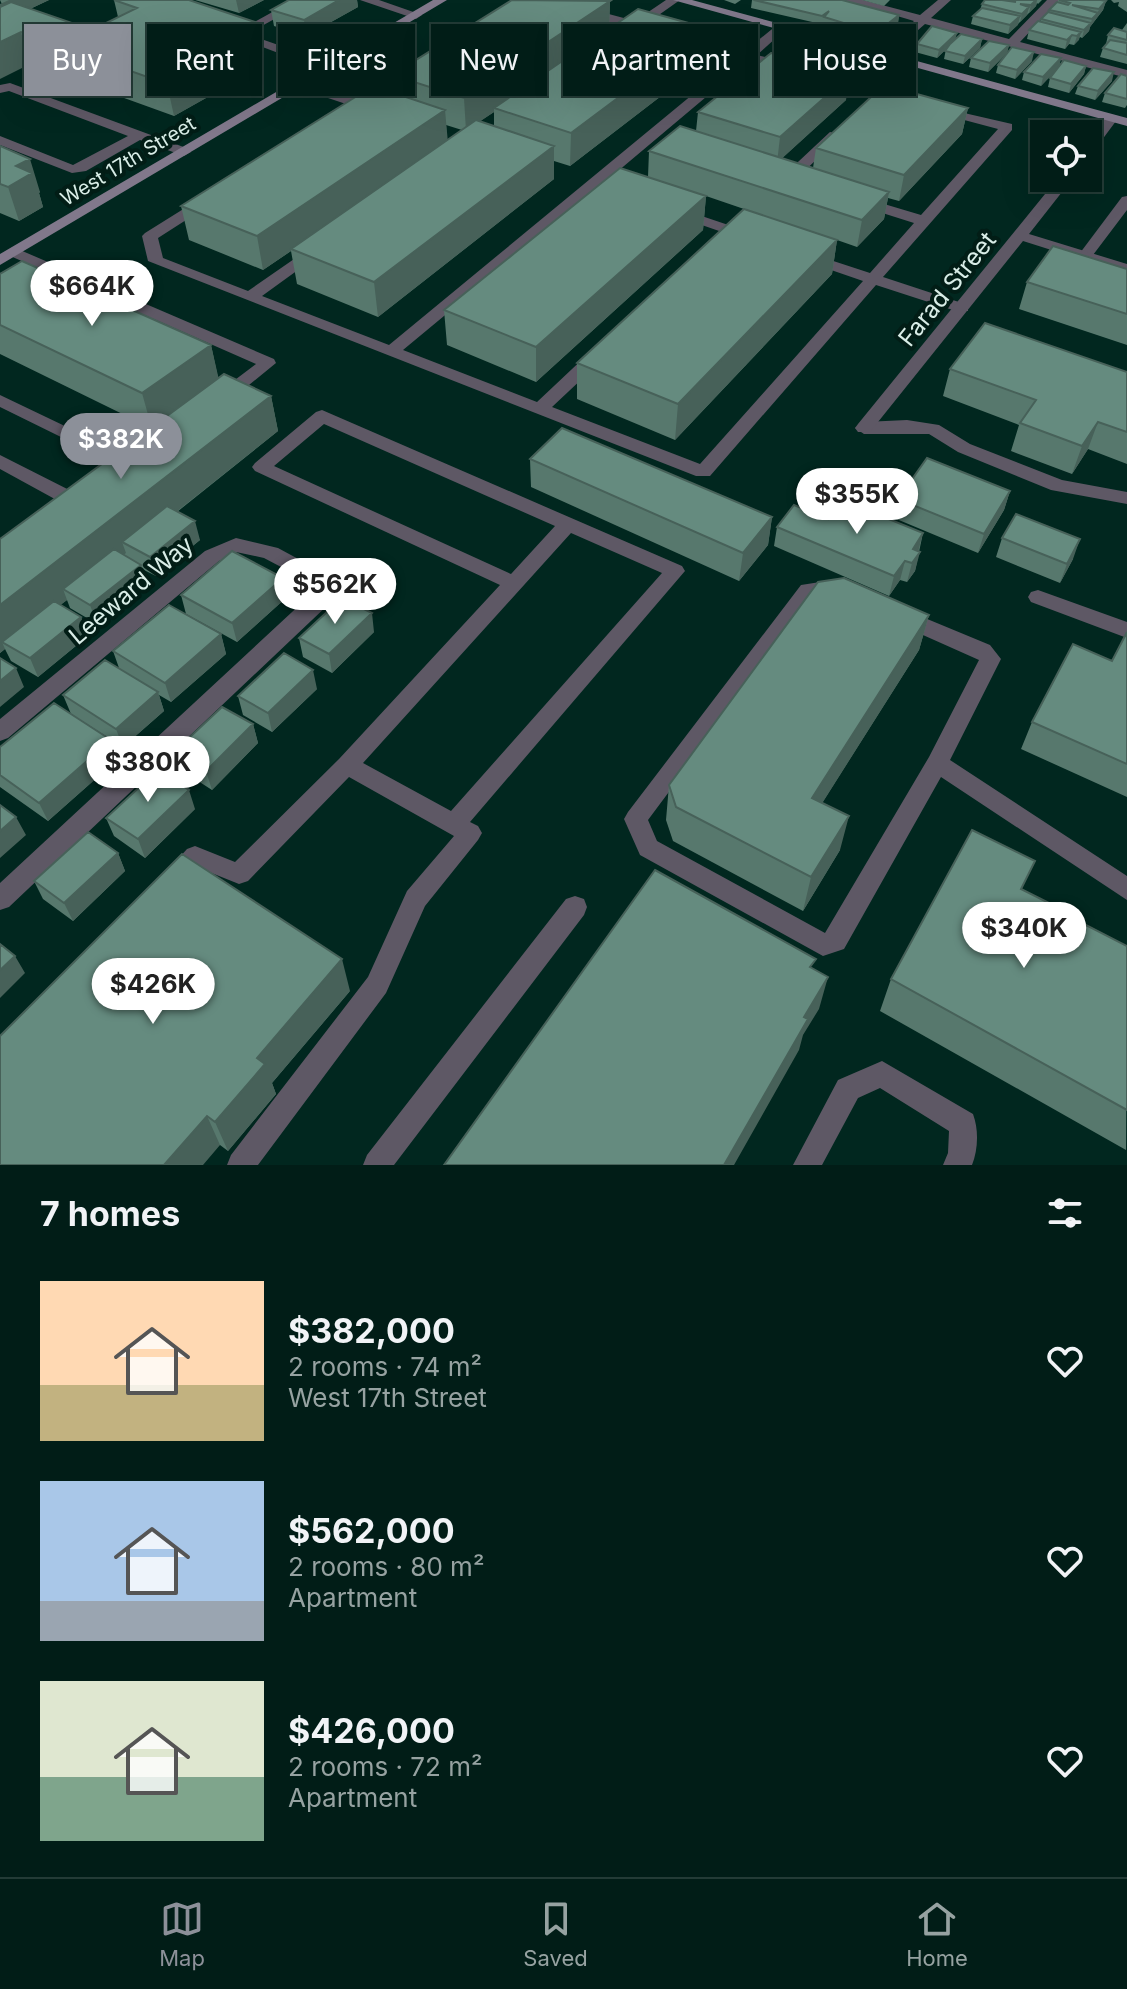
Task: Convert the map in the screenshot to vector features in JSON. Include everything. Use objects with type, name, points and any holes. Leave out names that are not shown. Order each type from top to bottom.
[{"type":"street","points":[[258,24],[303,0]]},
{"type":"street","points":[[366,0],[416,15]]},
{"type":"street","name":"West 17th Street","points":[[401,24],[441,0]]},
{"type":"street","points":[[542,0],[612,24]]},
{"type":"street","points":[[639,24],[676,0],[774,26]]},
{"type":"street","points":[[849,0],[1127,74]]},
{"type":"street","points":[[916,27],[945,0]]},
{"type":"street","points":[[1012,43],[1054,0]]},
{"type":"street","points":[[758,47],[774,34]]},
{"type":"street","points":[[415,68],[422,64]]},
{"type":"street","points":[[916,64],[1127,122]]},
{"type":"street","points":[[0,89],[10,87],[184,152]]},
{"type":"street","name":"West 17th Street","points":[[5,254],[278,96]]},
{"type":"street","points":[[323,96],[352,108],[371,96]]},
{"type":"street","points":[[391,352],[595,183],[659,138],[704,96]]},
{"type":"street","points":[[215,195],[150,236],[156,261],[703,472],[1007,127],[875,96]]},
{"type":"street","points":[[1102,130],[1112,117]]},
{"type":"street","points":[[788,179],[845,125]]},
{"type":"street","points":[[0,140],[72,169],[81,168],[139,135]]},
{"type":"street","points":[[773,174],[803,183]]},
{"type":"street","points":[[595,183],[639,198]]},
{"type":"street","name":"Farad Street","points":[[1055,192],[864,428],[907,426],[933,429],[964,448],[1058,486],[1127,498]]},
{"type":"street","points":[[848,197],[924,221]]},
{"type":"street","points":[[1085,256],[1127,200]]},
{"type":"street","points":[[668,209],[722,234],[771,244]]},
{"type":"street","points":[[1021,236],[1127,269]]},
{"type":"street","points":[[250,297],[326,244]]},
{"type":"street","points":[[5,254],[268,363],[206,409]]},
{"type":"street","points":[[800,254],[962,308]]},
{"type":"street","points":[[540,409],[606,346]]},
{"type":"street","points":[[0,400],[138,461],[111,481]]},
{"type":"street","points":[[454,824],[675,571],[322,416],[261,467],[513,583]]},
{"type":"street","points":[[0,461],[80,504]]},
{"type":"street","points":[[152,899],[195,856],[239,874],[347,765],[385,720],[568,524]]},
{"type":"street","name":"Leeward Way","points":[[0,732],[212,556],[233,545],[248,545],[309,571],[330,585],[324,597],[0,899]]},
{"type":"street","points":[[833,587],[983,651],[990,659],[937,763],[835,941],[823,945],[648,848],[636,819],[808,590],[833,587]]},
{"type":"street","points":[[1038,597],[1127,630]]},
{"type":"street","points":[[937,763],[1127,889]]},
{"type":"street","points":[[241,1165],[377,985],[416,899],[470,833],[347,765]]},
{"type":"street","points":[[377,1165],[575,907]]},
{"type":"street","points":[[807,1165],[848,1089],[882,1074],[963,1124],[962,1155],[957,1165]]},
{"type":"building","points":[[114,0],[189,0],[258,23],[147,24],[147,77],[131,71],[131,24],[104,24],[137,8]]},
{"type":"building","points":[[289,0],[339,0],[304,20],[271,10]]},
{"type":"building","points":[[512,0],[610,1],[575,24],[563,24],[563,32],[547,43],[547,24],[474,24]]},
{"type":"building","points":[[754,0],[842,0],[899,15],[888,24],[847,24],[824,17],[829,11],[822,16]]},
{"type":"building","points":[[985,0],[1036,0],[1031,5],[1020,4],[1029,7],[1022,14],[982,4]]},
{"type":"building","points":[[1059,0],[1106,1],[1099,9],[1072,5],[1098,13],[1092,19],[1049,10],[1057,2],[1070,3]]},
{"type":"building","points":[[11,2],[75,24],[24,24],[24,33],[0,42],[0,7]]},
{"type":"building","points":[[982,8],[1020,16],[1010,25],[973,16]]},
{"type":"building","points":[[638,9],[692,24],[616,24]]},
{"type":"building","points":[[1048,12],[1091,23],[1084,30],[1041,19]]},
{"type":"building","points":[[1038,21],[1081,32],[1067,40],[1029,30]]},
{"type":"building","points":[[932,26],[957,33],[939,50],[917,44]]},
{"type":"building","points":[[1114,28],[1127,32],[1127,40],[1108,35]]},
{"type":"building","points":[[961,34],[982,39],[965,56],[945,51],[950,44]]},
{"type":"building","points":[[1110,40],[1127,43],[1127,55],[1103,48]]},
{"type":"building","points":[[989,41],[1009,45],[990,63],[971,58]]},
{"type":"building","points":[[1012,47],[1034,52],[1017,70],[998,65]]},
{"type":"building","points":[[431,51],[431,87],[415,82],[415,61]]},
{"type":"building","points":[[774,54],[774,96],[826,96],[780,137],[698,112],[718,96],[758,96],[758,64]]},
{"type":"building","points":[[1041,54],[1061,58],[1043,77],[1024,72]]},
{"type":"building","points":[[1064,60],[1086,66],[1071,84],[1050,78]]},
{"type":"building","points":[[563,61],[563,96],[620,96],[571,133],[494,108],[511,96],[547,96],[547,72]]},
{"type":"building","points":[[1093,68],[1114,72],[1098,91],[1078,86]]},
{"type":"building","points":[[1121,74],[1127,76],[1127,99],[1105,93]]},
{"type":"building","points":[[916,94],[968,108],[904,175],[816,148],[872,96]]},
{"type":"building","points":[[357,96],[403,96],[445,110],[257,236],[181,206]]},
{"type":"building","points":[[476,120],[554,146],[374,282],[291,249]]},
{"type":"building","points":[[680,126],[889,192],[862,220],[649,151]]},
{"type":"building","points":[[0,146],[30,159],[16,166],[32,173],[8,187],[0,184]]},
{"type":"building","points":[[620,168],[706,196],[536,347],[444,310]]},
{"type":"building","points":[[744,209],[837,240],[678,404],[577,363]]},
{"type":"building","points":[[1053,246],[1127,269],[1127,314],[1027,282]]},
{"type":"building","points":[[22,261],[211,345],[142,393],[0,325],[0,274]]},
{"type":"building","points":[[985,323],[1127,372],[1127,432],[1098,422],[1082,446],[1020,423],[1036,400],[950,369]]},
{"type":"building","points":[[224,374],[271,396],[0,605],[0,539]]},
{"type":"building","points":[[562,428],[772,517],[743,553],[530,459]]},
{"type":"building","points":[[927,458],[1010,491],[984,534],[898,499]]},
{"type":"building","points":[[842,500],[923,533],[913,549],[920,552],[912,563],[905,561],[894,576],[777,527],[794,505],[828,519]]},
{"type":"building","points":[[167,506],[195,521],[150,557],[122,542]]},
{"type":"building","points":[[1016,514],[1080,539],[1067,564],[1002,538]]},
{"type":"building","points":[[114,549],[141,565],[90,605],[63,589]]},
{"type":"building","points":[[232,551],[283,578],[232,623],[181,595]]},
{"type":"building","points":[[844,578],[929,615],[812,798],[849,816],[811,877],[676,807],[669,785],[818,582]]},
{"type":"building","points":[[342,598],[372,613],[329,654],[299,638]]},
{"type":"building","points":[[54,601],[81,617],[30,658],[2,642]]},
{"type":"building","points":[[169,605],[221,634],[165,683],[113,651]]},
{"type":"building","points":[[1127,632],[1127,764],[1032,722],[1073,644],[1112,661]]},
{"type":"building","points":[[284,653],[313,670],[268,713],[238,696]]},
{"type":"building","points":[[0,658],[16,668],[0,681]]},
{"type":"building","points":[[105,660],[158,692],[116,729],[63,695]]},
{"type":"building","points":[[54,703],[111,740],[39,803],[0,775],[0,747]]},
{"type":"building","points":[[222,707],[253,724],[206,771],[174,752]]},
{"type":"building","points":[[158,770],[189,790],[138,839],[106,818]]},
{"type":"building","points":[[0,805],[16,817],[0,831]]},
{"type":"building","points":[[972,830],[1035,861],[1021,889],[1127,946],[1127,1110],[891,979]]},
{"type":"building","points":[[88,832],[118,853],[64,903],[34,881]]},
{"type":"building","points":[[182,854],[342,959],[257,1058],[265,1064],[215,1122],[207,1116],[164,1165],[0,1165],[0,1036]]},
{"type":"building","points":[[655,870],[816,959],[810,967],[828,977],[804,1017],[808,1019],[724,1165],[444,1165]]},
{"type":"building","points":[[0,944],[15,956],[0,970]]}]
